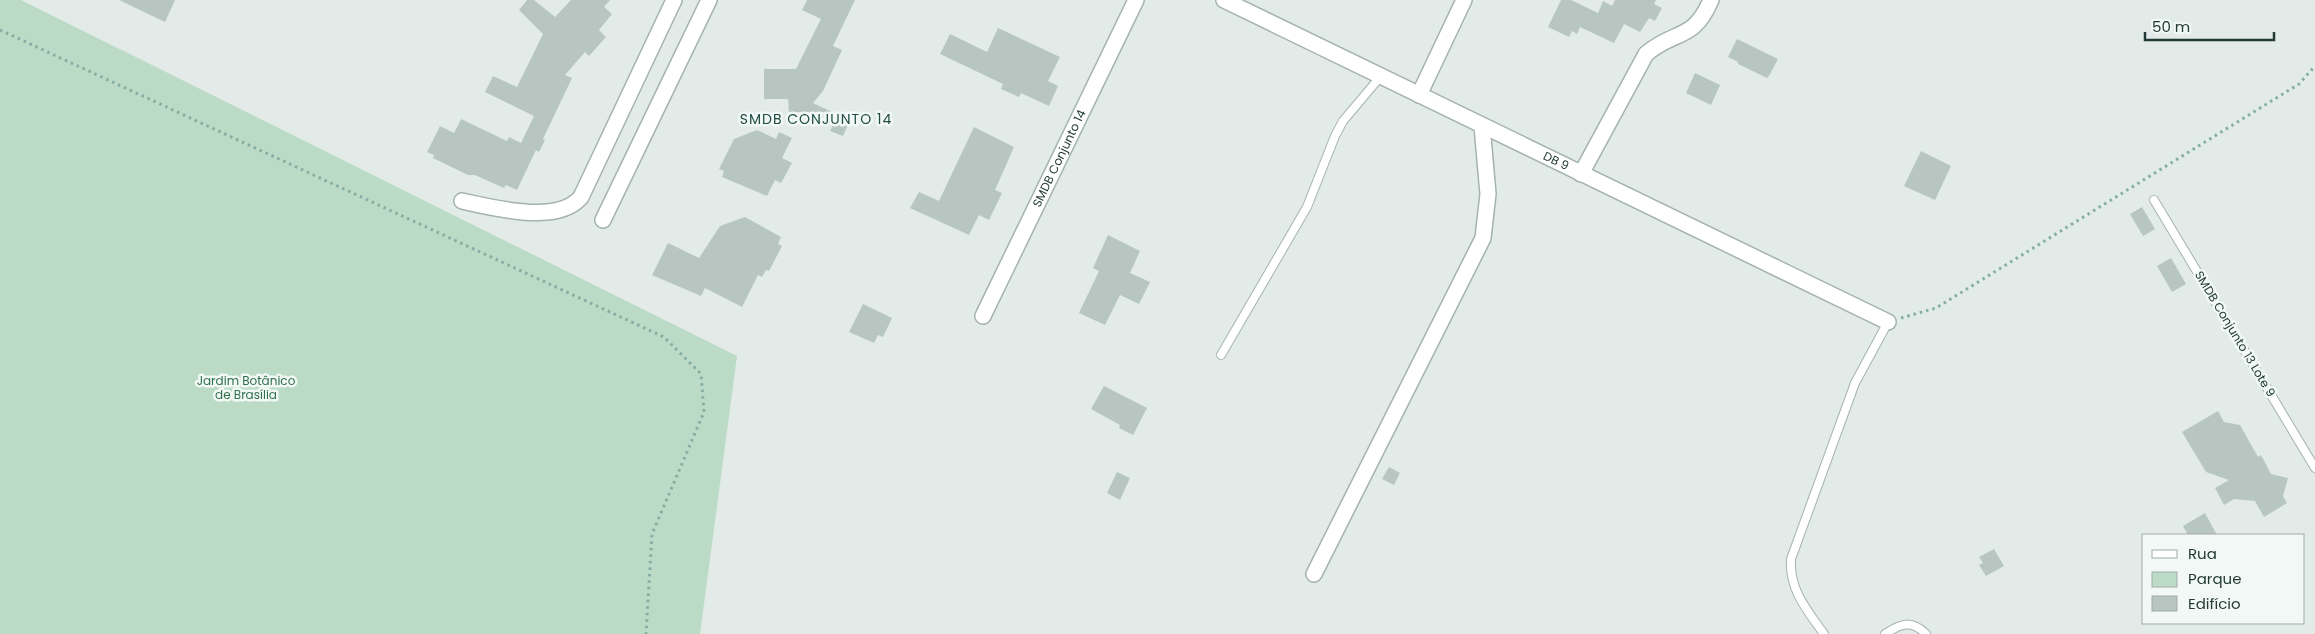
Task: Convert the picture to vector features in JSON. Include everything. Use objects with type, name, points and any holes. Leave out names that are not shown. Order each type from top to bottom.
[{"type":"street","points":[[462,200],[503,210],[532,212],[549,212],[575,205],[582,197],[674,0]]},
{"type":"street","points":[[603,220],[709,0]]},
{"type":"street","name":"SMDB Conjunto 14","points":[[982,316],[1136,0]]},
{"type":"street","name":"DB 9","points":[[1224,0],[1888,322]]},
{"type":"street","points":[[1419,95],[1464,0]]},
{"type":"street","points":[[1581,174],[1646,54],[1655,46],[1694,27],[1701,20],[1711,0]]},
{"type":"street","points":[[1314,574],[1483,238],[1488,194],[1482,126]]},
{"type":"lane","points":[[1221,354],[1302,216],[1335,136],[1381,76]]},
{"type":"lane","name":"SMDB Conjunto 13 Lote 9","points":[[2154,200],[2315,468]]},
{"type":"lane","points":[[1824,634],[1797,596],[1790,573],[1791,559],[1807,520],[1855,383],[1888,322]]},
{"type":"lane","points":[[1884,634],[1902,624],[1908,623],[1916,626],[1926,634]]},
{"type":"path","points":[[0,30],[664,338],[701,374],[704,412],[652,534],[646,634]]},
{"type":"path","points":[[1888,322],[1936,308],[2299,84],[2315,66]]},
{"type":"green space","name":"Jardim Botânico de Brasília","points":[[0,0],[21,0],[737,356],[700,634],[0,634]]},
{"type":"building","points":[[119,0],[175,0],[165,22]]},
{"type":"building","points":[[527,0],[534,0],[555,17],[571,0],[610,0],[604,7],[612,14],[599,30],[606,37],[589,56],[585,52],[565,75],[572,78],[543,139],[545,140],[539,152],[536,150],[517,190],[506,185],[504,188],[475,175],[468,175],[433,158],[434,155],[427,152],[440,126],[454,133],[461,119],[507,141],[509,137],[521,143],[534,116],[485,92],[493,76],[517,87],[543,34],[519,10]]},
{"type":"building","points":[[807,0],[855,0],[833,46],[842,50],[823,91],[813,103],[832,112],[789,112],[788,99],[764,99],[764,69],[796,69],[821,19],[802,10]]},
{"type":"building","points":[[1561,0],[1571,0],[1598,13],[1603,1],[1612,6],[1615,0],[1656,0],[1654,4],[1662,8],[1655,21],[1649,18],[1640,32],[1624,24],[1614,43],[1580,27],[1577,34],[1572,31],[1569,37],[1548,27]]},
{"type":"building","points":[[998,28],[1060,57],[1048,81],[1058,86],[1049,106],[1021,93],[1019,97],[1001,89],[1003,84],[940,54],[950,34],[987,52]]},
{"type":"building","points":[[1737,39],[1778,59],[1767,78],[1728,57]]},
{"type":"building","points":[[1695,73],[1720,85],[1711,105],[1686,93]]},
{"type":"building","points":[[838,114],[850,120],[843,136],[830,131]]},
{"type":"building","points":[[974,127],[1014,147],[995,190],[1002,193],[989,220],[979,215],[969,235],[910,208],[919,192],[939,201]]},
{"type":"building","points":[[757,130],[776,139],[779,132],[792,138],[782,158],[792,163],[781,183],[775,180],[767,196],[722,177],[724,171],[719,169],[734,139]]},
{"type":"building","points":[[1921,151],[1951,166],[1935,200],[1904,186]]},
{"type":"building","points":[[2142,207],[2155,229],[2143,236],[2130,214]]},
{"type":"building","points":[[745,217],[781,237],[778,244],[782,246],[769,271],[766,270],[762,277],[758,275],[742,307],[705,288],[701,296],[652,275],[668,243],[699,258],[720,226]]},
{"type":"building","points":[[1108,235],[1140,251],[1130,273],[1150,282],[1139,304],[1120,295],[1105,325],[1079,313],[1099,271],[1093,268]]},
{"type":"building","points":[[2171,258],[2186,284],[2172,292],[2157,266]]},
{"type":"building","points":[[863,304],[892,318],[883,337],[878,335],[874,343],[849,332]]},
{"type":"building","points":[[1104,386],[1147,408],[1133,435],[1119,428],[1120,425],[1091,409]]},
{"type":"building","points":[[2218,411],[2224,422],[2240,425],[2258,457],[2261,455],[2271,474],[2288,478],[2283,496],[2287,503],[2264,517],[2255,501],[2234,499],[2224,505],[2215,488],[2229,480],[2206,472],[2182,432]]},
{"type":"building","points":[[1389,467],[1400,473],[1394,485],[1382,479]]},
{"type":"building","points":[[1117,472],[1130,478],[1120,500],[1107,493]]},
{"type":"building","points":[[2205,513],[2216,534],[2187,534],[2183,526]]},
{"type":"building","points":[[1994,549],[2004,566],[1986,576],[1979,565],[1983,563],[1979,557]]},
{"type":"district","name":"SMDB CONJUNTO 14","points":[[816,119]]}]
